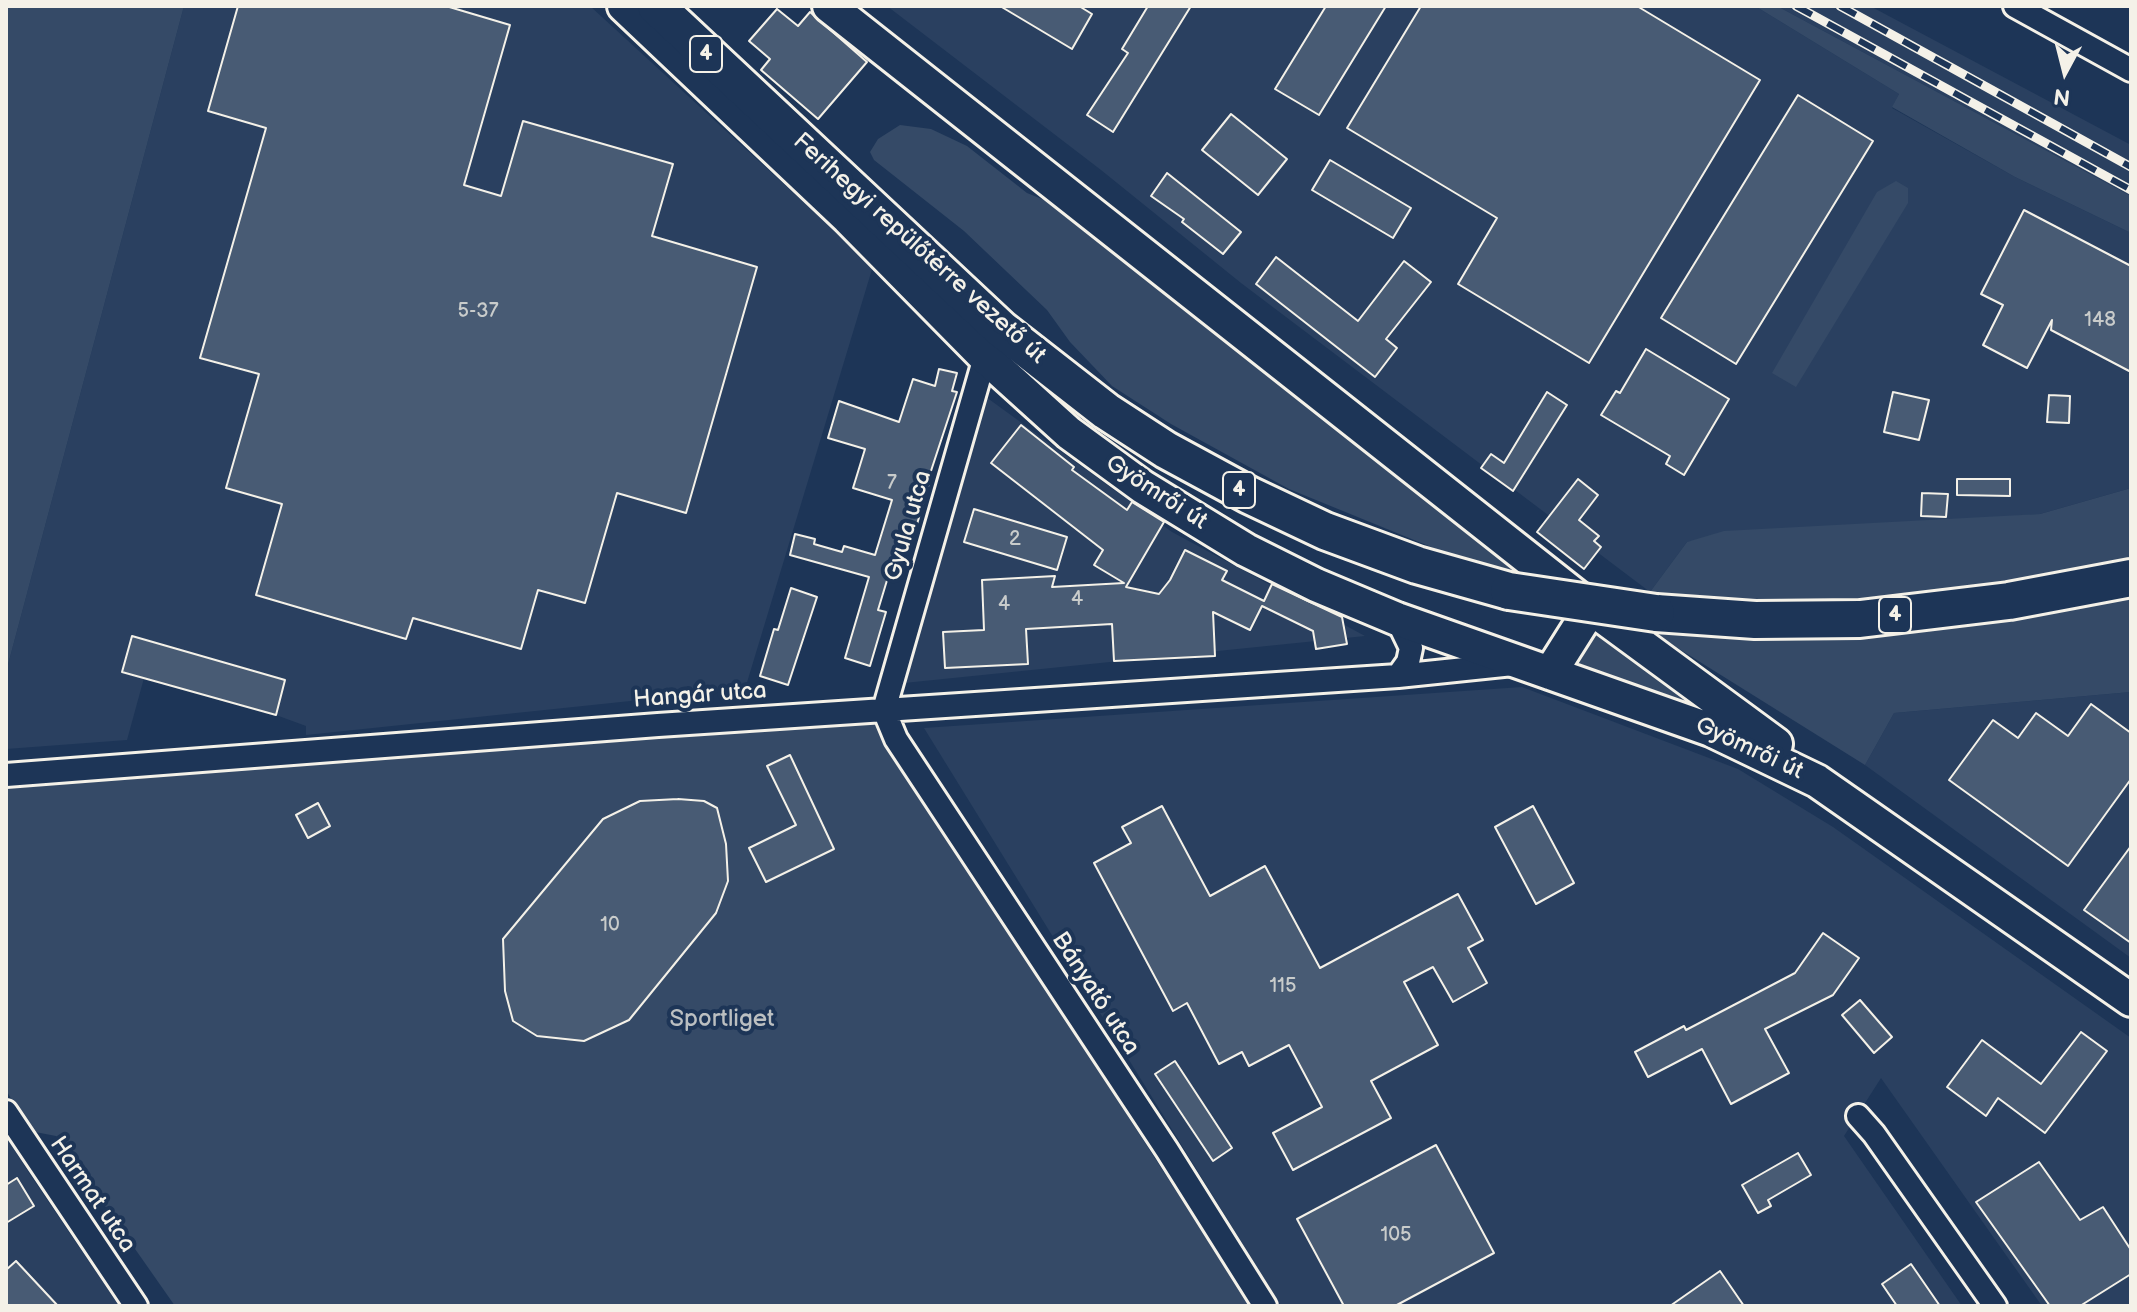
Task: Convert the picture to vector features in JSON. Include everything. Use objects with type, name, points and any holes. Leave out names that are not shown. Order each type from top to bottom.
[{"type":"main road","name":"Ferihegyi repülőtérre vezető út","points":[[656,6],[1001,329],[1106,411],[1166,450],[1249,495],[1325,531],[1417,565],[1509,591],[1656,613],[1755,620],[1860,619],[2009,601],[2131,578]]},
{"type":"street","name":"Gyömrői út","points":[[624,6],[848,218],[985,357],[1069,433],[1108,463],[1201,524],[1298,577],[1397,619],[1711,730],[1817,781],[2131,1000]]},
{"type":"street","name":"Gyömrői út","points":[[829,6],[1591,608],[1789,753],[1817,781]]},
{"type":"street","points":[[2015,6],[2131,70]]},
{"type":"street","name":"Gyula utca","points":[[884,710],[985,357]]},
{"type":"street","points":[[1536,668],[1591,608]]},
{"type":"street","points":[[1397,619],[1411,648],[1408,662],[1398,676]]},
{"type":"street","name":"Hangár utca","points":[[6,775],[884,710],[1536,668]]},
{"type":"street","name":"Bányató utca","points":[[884,710],[896,739],[1167,1150],[1265,1306]]},
{"type":"street","name":"Harmat utca","points":[[6,1112],[136,1306]]},
{"type":"street","points":[[1858,1116],[1874,1134],[1995,1306]]},
{"type":"shaded area","points":[[184,6],[590,6],[873,266],[745,689],[306,735],[306,726],[276,715],[144,678],[127,740],[6,749],[6,672]]},
{"type":"shaded area","points":[[887,6],[1755,6],[1899,94],[1892,108],[2015,177],[2131,233],[2131,488],[2040,514],[1687,542],[1650,592],[1241,283],[1101,170]]},
{"type":"shaded area","points":[[1777,6],[1870,6],[2131,145],[2131,196]]},
{"type":"shaded area","points":[[986,397],[1172,532],[1365,636],[904,683]]},
{"type":"shaded area","points":[[1522,687],[1738,769],[1833,827],[2131,1038],[2131,1306],[2042,1306],[1881,1078],[1844,1136],[1962,1306],[1281,1306],[924,728]]},
{"type":"shaded area","points":[[2131,692],[2131,958],[1865,765],[1894,713]]},
{"type":"shaded area","points":[[6,1137],[31,1176],[119,1306],[6,1306]]},
{"type":"green space","points":[[6,6],[184,6],[6,672]]},
{"type":"green space","points":[[1755,6],[1777,6],[2131,196],[2131,233],[2015,177],[1892,107],[1899,94]]},
{"type":"green space","points":[[900,125],[931,129],[967,146],[1027,193],[1062,207],[1528,571],[1513,572],[1463,560],[1289,489],[1171,424],[1112,386],[1070,342],[1047,310],[964,231],[874,160],[870,152],[878,139]]},
{"type":"green space","points":[[1896,181],[1908,188],[1908,203],[1796,387],[1772,373],[1877,192]]},
{"type":"green space","points":[[2131,488],[2131,692],[1894,713],[1865,765],[1636,622],[1650,592],[1687,542],[1724,531],[2040,514]]},
{"type":"green space","points":[[1597,632],[1709,713],[1576,668]]},
{"type":"green space","name":"Sportliget","points":[[875,723],[1250,1306],[175,1306],[56,1136],[30,1131],[6,1090],[6,788]]},
{"type":"building","points":[[238,6],[446,6],[510,25],[464,185],[501,196],[523,121],[673,164],[652,236],[757,267],[686,513],[617,493],[585,603],[538,590],[521,649],[413,618],[406,639],[256,595],[282,504],[226,488],[259,374],[200,358],[266,128],[208,111]]},
{"type":"building","points":[[1000,6],[1079,6],[1092,14],[1072,49]]},
{"type":"building","points":[[1148,6],[1191,6],[1113,132],[1087,115],[1128,53],[1122,49]]},
{"type":"building","points":[[1326,6],[1386,6],[1319,115],[1275,89]]},
{"type":"building","points":[[1421,6],[1637,6],[1760,80],[1589,363],[1458,284],[1497,218],[1347,128]]},
{"type":"building","points":[[777,9],[798,26],[810,12],[867,62],[818,119],[761,70],[770,59],[749,41]]},
{"type":"building","points":[[1798,95],[1873,141],[1736,364],[1661,318]]},
{"type":"building","points":[[1231,114],[1287,159],[1258,195],[1202,150]]},
{"type":"building","points":[[1330,160],[1411,208],[1393,238],[1312,190]]},
{"type":"building","points":[[1167,173],[1241,232],[1223,254],[1182,222],[1184,219],[1151,196]]},
{"type":"building","points":[[2024,210],[2131,266],[2131,372],[2051,330],[2052,320],[2027,368],[1983,345],[2003,305],[1981,294]]},
{"type":"building","points":[[1276,257],[1358,321],[1404,261],[1431,282],[1386,339],[1397,348],[1375,377],[1256,284]]},
{"type":"building","points":[[1646,349],[1729,399],[1684,475],[1666,464],[1670,456],[1601,415],[1616,391],[1620,393]]},
{"type":"building","points":[[939,369],[957,373],[952,391],[957,392],[910,548],[898,544],[878,610],[886,612],[870,666],[845,658],[869,577],[790,555],[795,534],[815,539],[814,544],[842,552],[844,546],[875,555],[892,500],[853,488],[865,449],[828,438],[839,401],[899,422],[913,379],[935,386]]},
{"type":"building","points":[[1547,392],[1567,405],[1513,491],[1481,468],[1491,454],[1504,463]]},
{"type":"building","points":[[1893,392],[1929,400],[1919,440],[1884,432]]},
{"type":"building","points":[[2049,395],[2070,396],[2069,423],[2047,422]]},
{"type":"building","points":[[1021,425],[1074,467],[1072,470],[1127,510],[1132,502],[1164,522],[1126,587],[1159,594],[1185,550],[1227,571],[1222,580],[1264,601],[1272,584],[1342,617],[1347,644],[1316,649],[1313,631],[1262,606],[1250,630],[1213,612],[1215,656],[1114,661],[1112,624],[1026,629],[1028,664],[945,668],[943,632],[984,630],[982,580],[1055,576],[1052,587],[1124,583],[1094,565],[1103,550],[991,463]]},
{"type":"building","points":[[1578,479],[1598,495],[1579,520],[1599,536],[1594,541],[1601,547],[1584,569],[1537,532]]},
{"type":"building","points":[[1957,479],[2010,479],[2010,496],[1957,495]]},
{"type":"building","points":[[1922,493],[1948,494],[1946,517],[1921,516]]},
{"type":"building","points":[[974,509],[1067,537],[1057,570],[964,542]]},
{"type":"building","points":[[791,588],[817,597],[788,685],[760,676],[774,629],[778,630]]},
{"type":"building","points":[[132,636],[285,680],[276,715],[122,672]]},
{"type":"building","points":[[2091,704],[2131,733],[2131,779],[2068,866],[1949,780],[1993,720],[2018,738],[2036,713],[2068,736]]},
{"type":"building","points":[[790,755],[834,849],[766,882],[749,848],[796,825],[767,766]]},
{"type":"building","points":[[640,801],[704,801],[717,808],[726,844],[728,881],[716,913],[629,1020],[584,1041],[537,1036],[513,1021],[505,991],[503,939],[603,819]]},
{"type":"building","points":[[318,803],[330,826],[308,838],[296,815]]},
{"type":"building","points":[[1162,806],[1210,896],[1265,866],[1320,968],[1458,894],[1483,940],[1468,948],[1487,983],[1453,1002],[1433,967],[1404,982],[1438,1045],[1371,1081],[1391,1118],[1293,1170],[1273,1133],[1322,1107],[1289,1045],[1249,1066],[1242,1052],[1219,1064],[1187,1003],[1173,1011],[1094,863],[1131,843],[1122,827]]},
{"type":"building","points":[[1533,806],[1574,883],[1536,904],[1495,827]]},
{"type":"building","points":[[2131,846],[2131,943],[2084,910]]},
{"type":"building","points":[[1823,933],[1859,958],[1833,995],[1765,1029],[1789,1073],[1731,1104],[1702,1049],[1648,1077],[1635,1052],[1684,1026],[1686,1030],[1795,973]]},
{"type":"building","points":[[1860,1000],[1892,1037],[1874,1053],[1842,1015]]},
{"type":"building","points":[[2081,1032],[2107,1051],[2045,1133],[1998,1098],[1986,1116],[1947,1087],[1982,1040],[2041,1084]]},
{"type":"building","points":[[1175,1061],[1232,1148],[1213,1161],[1155,1074]]},
{"type":"building","points":[[1436,1145],[1494,1253],[1395,1306],[1344,1306],[1297,1219]]},
{"type":"building","points":[[1798,1153],[1811,1175],[1768,1200],[1771,1206],[1758,1213],[1742,1185]]},
{"type":"building","points":[[2039,1162],[2080,1220],[2103,1207],[2131,1250],[2131,1274],[2080,1306],[2050,1306],[1976,1202]]},
{"type":"building","points":[[17,1178],[34,1206],[6,1223],[6,1185]]},
{"type":"building","points":[[16,1261],[58,1306],[6,1306],[6,1270]]},
{"type":"building","points":[[1911,1264],[1940,1306],[1897,1306],[1882,1284]]},
{"type":"building","points":[[1720,1271],[1744,1306],[1670,1306]]},
{"type":"railway","points":[[1796,6],[2131,190]]},
{"type":"railway","points":[[1840,6],[2131,167]]}]
